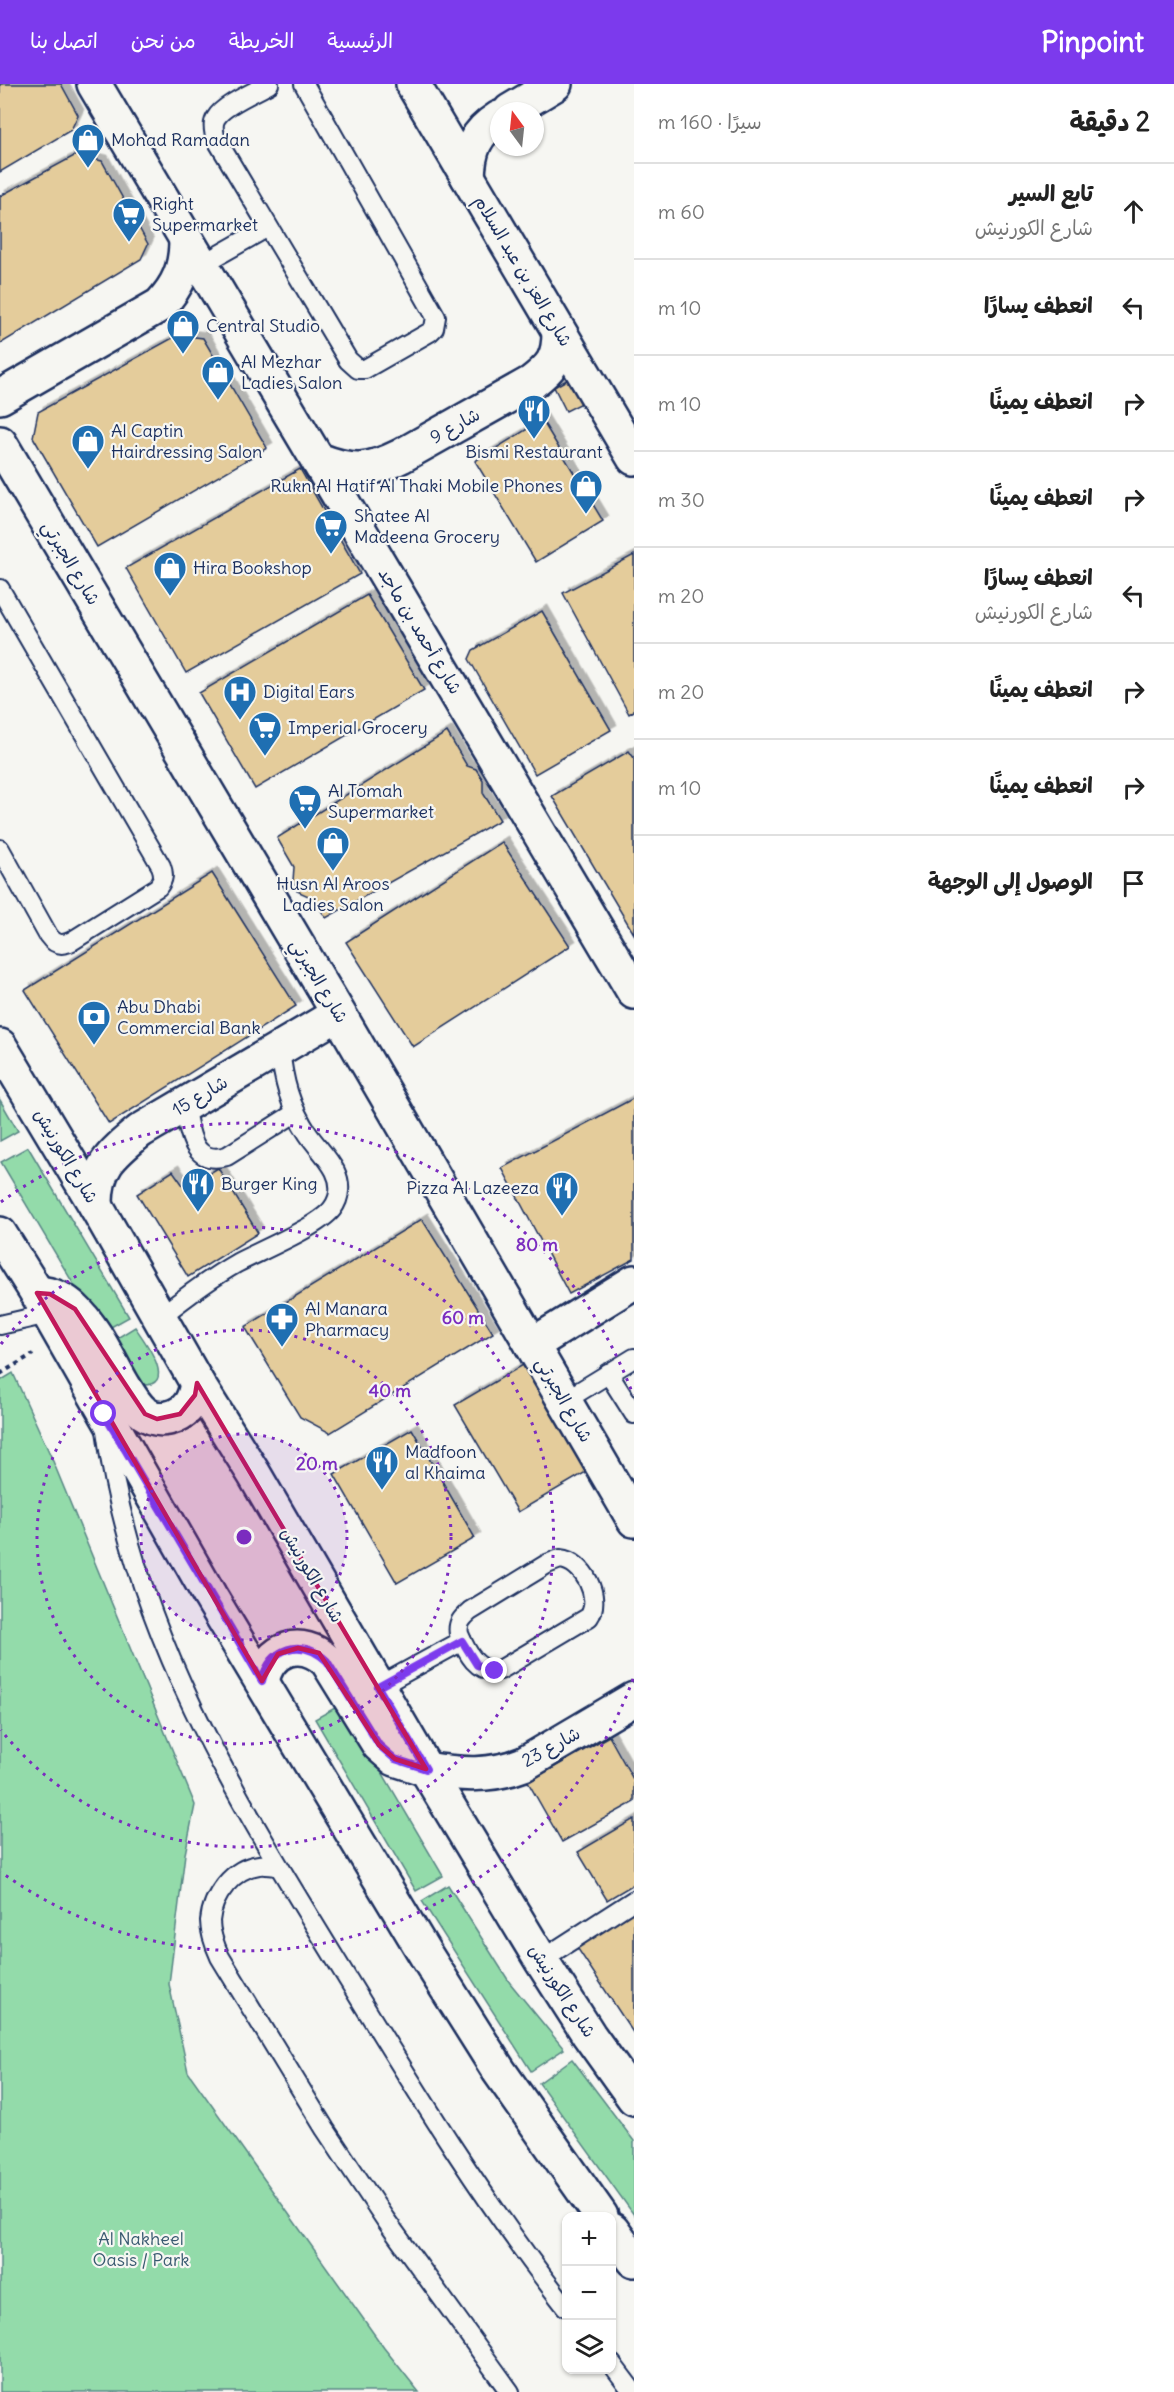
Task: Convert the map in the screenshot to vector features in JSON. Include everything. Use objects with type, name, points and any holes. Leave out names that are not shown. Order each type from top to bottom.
[{"type":"street","name":"شارع أحمد بن ماجد","points":[[94,84],[634,992]]},
{"type":"street","name":"شارع العز بن عبد السلام","points":[[413,84],[634,458]]},
{"type":"street","points":[[525,102],[555,84]]},
{"type":"street","points":[[468,177],[468,159],[475,141],[490,124]]},
{"type":"street","points":[[0,397],[160,305],[173,291],[182,275],[186,258],[194,253]]},
{"type":"street","name":"شارع 9","points":[[319,460],[339,468],[360,470],[381,466],[401,456],[543,374],[554,363],[559,347],[559,332]]},
{"type":"street","name":"شارع الجبرتي","points":[[0,443],[634,1520]]},
{"type":"street","name":"شارع 15","points":[[96,1206],[99,1178],[113,1154],[140,1131],[338,1014]]},
{"type":"street","name":"شارع الكورنيش","points":[[0,1046],[96,1206],[197,1383],[254,1474],[426,1769],[541,1960],[589,2035],[634,2098]]},
{"type":"street","points":[[0,1234],[104,1414],[427,1957],[493,2062],[598,2212]]},
{"type":"street","points":[[532,1345],[634,1282]]},
{"type":"street","points":[[42,1304],[50,1294],[75,1309],[86,1323],[129,1395],[145,1414],[157,1419],[180,1414],[190,1406],[197,1383]]},
{"type":"street","name":"شارع 23","points":[[262,1681],[264,1670],[278,1654],[298,1648],[319,1653],[327,1661],[379,1745],[395,1759],[426,1769],[478,1775],[509,1770],[524,1764],[634,1699]]},
{"type":"street","points":[[616,2235],[634,2260]]},
{"type":"lane","points":[[269,84],[222,111],[213,127],[215,137],[352,366],[365,369],[434,328],[436,317],[304,84]]},
{"type":"lane","points":[[194,253],[268,227]]},
{"type":"lane","points":[[0,589],[161,866],[164,873],[163,881],[158,887],[93,928],[66,944],[58,945],[52,941],[0,849]]},
{"type":"lane","points":[[159,1318],[208,1281],[320,1220],[332,1209],[339,1196],[337,1176],[295,1113],[286,1092],[280,1048]]},
{"type":"lane","points":[[184,1106],[193,1145],[208,1157],[218,1159],[227,1156],[295,1113]]},
{"type":"lane","points":[[0,1325],[42,1304]]},
{"type":"lane","points":[[564,1401],[634,1358]]},
{"type":"lane","points":[[609,1373],[634,1414]]},
{"type":"lane","points":[[104,1414],[120,1506],[136,1566],[156,1626],[207,1740],[278,1866],[405,2073],[477,2184],[562,2300]]},
{"type":"lane","points":[[560,1559],[573,1562],[578,1567],[594,1595],[593,1611],[583,1622],[500,1670],[488,1670],[477,1665],[462,1641],[459,1634],[459,1623],[470,1611],[547,1564],[560,1559]]},
{"type":"lane","points":[[378,1687],[462,1641]]},
{"type":"lane","points":[[278,1866],[258,1865],[240,1872],[224,1886],[214,1903],[210,1922],[213,1942],[319,2119],[371,2199],[441,2300],[510,2392]]},
{"type":"lane","points":[[541,1960],[634,1900]]},
{"type":"lane","points":[[616,2369],[633,2392]]},
{"type":"highlighted area","points":[[37,1293],[50,1294],[75,1309],[145,1414],[157,1419],[180,1414],[195,1395],[197,1383],[426,1769],[395,1759],[379,1745],[319,1653],[298,1648],[278,1654],[262,1681]]},
{"type":"green space","points":[[0,1100],[18,1131],[0,1141]]},
{"type":"green space","points":[[28,1147],[129,1317],[102,1332],[1,1162]]},
{"type":"green space","points":[[135,1327],[156,1361],[158,1378],[152,1384],[141,1385],[109,1343]]},
{"type":"green space","name":"Al Nakheel Oasis / Park","points":[[13,1373],[50,1454],[195,1805],[185,1854],[169,1984],[188,2072],[384,2348],[419,2392],[0,2392],[0,1381]]},
{"type":"green space","points":[[342,1704],[443,1876],[416,1891],[315,1719]]},
{"type":"green space","points":[[448,1885],[510,1983],[564,2049],[531,2071],[422,1901]]},
{"type":"green space","points":[[572,2059],[634,2141],[634,2215],[539,2083]]},
{"type":"building","points":[[0,84],[61,84],[78,115],[71,130],[0,172]]},
{"type":"building","points":[[76,155],[102,161],[148,244],[141,259],[0,344],[0,196]]},
{"type":"building","points":[[178,335],[203,338],[267,448],[97,547],[33,437],[38,412]]},
{"type":"building","points":[[572,377],[584,402],[566,411],[554,387]]},
{"type":"building","points":[[542,420],[603,521],[536,562],[475,461]]},
{"type":"building","points":[[300,469],[360,574],[186,673],[126,568]]},
{"type":"building","points":[[634,555],[634,711],[629,714],[563,593]]},
{"type":"building","points":[[367,595],[424,690],[255,789],[199,693]]},
{"type":"building","points":[[542,611],[611,730],[535,774],[469,659],[473,650]]},
{"type":"building","points":[[447,732],[467,766],[476,769],[483,780],[483,793],[500,820],[326,918],[313,898],[297,891],[293,881],[294,867],[277,838]]},
{"type":"building","points":[[629,751],[634,758],[634,934],[552,796]]},
{"type":"building","points":[[502,842],[570,946],[413,1047],[346,942]]},
{"type":"building","points":[[212,873],[296,1006],[109,1124],[25,990]]},
{"type":"building","points":[[634,1098],[634,1259],[569,1294],[502,1168]]},
{"type":"building","name":"Burger King","points":[[218,1168],[258,1233],[188,1277],[137,1194],[173,1171],[185,1188]]},
{"type":"building","points":[[422,1219],[493,1333],[330,1433],[300,1417],[245,1327]]},
{"type":"building","points":[[523,1365],[586,1472],[518,1512],[455,1405]]},
{"type":"building","points":[[412,1429],[475,1538],[397,1583],[334,1474]]},
{"type":"building","points":[[609,1736],[634,1781],[634,1802],[562,1842],[528,1782]]},
{"type":"building","points":[[634,1819],[634,1884],[607,1900],[578,1852]]},
{"type":"building","points":[[634,1908],[634,2034],[576,1946]]},
{"type":"place","name":"Mohad Ramadan","points":[[88,169]]},
{"type":"place","name":"Right Supermarket","points":[[129,243]]},
{"type":"place","name":"Central Studio","points":[[183,355]]},
{"type":"place","name":"Al Mezhar Ladies Salon","points":[[218,401]]},
{"type":"place","name":"Bismi Restaurant","points":[[534,440]]},
{"type":"place","name":"Al Captin Hairdressing Salon","points":[[88,470]]},
{"type":"place","name":"Rukn Al Hatif Al Thaki Mobile Phones","points":[[586,515]]},
{"type":"place","name":"Shatee Al Madeena Grocery","points":[[331,555]]},
{"type":"place","name":"Hira Bookshop","points":[[170,597]]},
{"type":"place","name":"Digital Ears","points":[[240,721]]},
{"type":"place","name":"Imperial Grocery","points":[[265,757]]},
{"type":"place","name":"Al Tomah Supermarket","points":[[305,830]]},
{"type":"place","name":"Husn Al Aroos Ladies Salon","points":[[333,872]]},
{"type":"place","name":"Abu Dhabi Commercial Bank","points":[[94,1046]]},
{"type":"place","name":"Burger King","points":[[198,1213]]},
{"type":"place","name":"Pizza Al Lazeeza","points":[[562,1217]]},
{"type":"place","name":"Al Manara Pharmacy","points":[[282,1348]]},
{"type":"place","name":"Madfoon al Khaima","points":[[382,1491]]},
{"type":"route","points":[[104,1414],[262,1681],[264,1670],[270,1661],[288,1649],[309,1649],[319,1653],[327,1661],[373,1737],[386,1753],[404,1763],[426,1769],[378,1687],[462,1641],[477,1665],[495,1671]]}]
